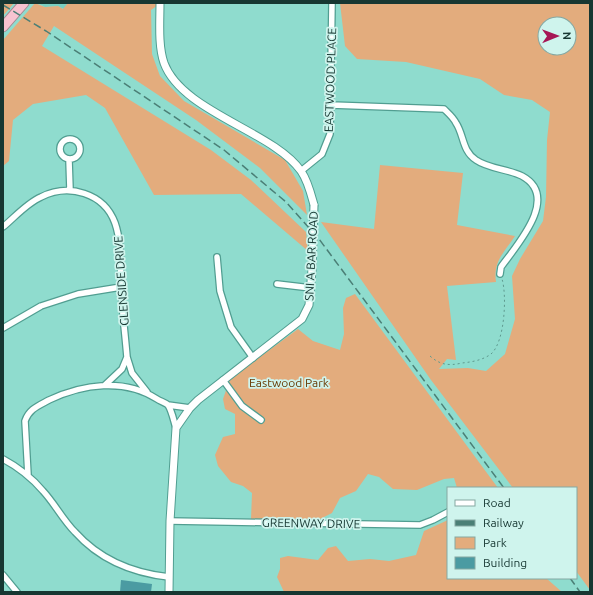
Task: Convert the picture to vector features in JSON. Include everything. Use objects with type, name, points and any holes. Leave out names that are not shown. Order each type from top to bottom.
[{"type":"highway","points":[[3,27],[24,3]]},
{"type":"street","name":"SNI A BAR ROAD","points":[[160,3],[161,52],[164,64],[175,81],[192,97],[287,156],[301,171],[310,188],[314,206],[310,305],[302,319],[253,358],[222,380],[190,408],[176,428]]},
{"type":"street","name":"EASTWOOD PLACE","points":[[301,171],[322,154],[330,134],[332,3]]},
{"type":"street","points":[[331,105],[444,109],[457,123],[468,153],[476,160],[522,176],[530,181],[535,188],[538,204],[532,222],[526,233],[501,267],[500,274]]},
{"type":"street","points":[[69,160],[70,190]]},
{"type":"street","name":"GLENSIDE DRIVE","points":[[3,227],[41,197],[51,193],[70,190],[93,196],[111,213],[119,238],[121,287],[127,357],[132,373],[147,392]]},
{"type":"street","points":[[218,257],[220,291],[231,327],[253,358]]},
{"type":"street","points":[[277,284],[311,288]]},
{"type":"street","points":[[3,328],[41,306],[78,294],[121,287]]},
{"type":"street","points":[[105,385],[122,369],[127,357]]},
{"type":"street","points":[[222,380],[242,406],[261,420]]},
{"type":"street","points":[[28,475],[25,421],[27,414],[33,408],[64,393],[91,386],[105,385],[147,392],[168,405],[190,408]]},
{"type":"street","points":[[168,405],[176,428],[170,521],[168,577],[169,592]]},
{"type":"street","points":[[3,459],[28,475],[44,491],[74,532],[95,551],[111,561],[131,570],[168,577]]},
{"type":"street","name":"GREENWAY DRIVE","points":[[170,521],[420,525],[447,513]]},
{"type":"street","points":[[3,575],[17,592]]},
{"type":"path","points":[[430,356],[445,365],[455,364],[486,358],[496,348],[503,316],[504,296],[500,274]]},
{"type":"shaded area","points":[[38,3],[68,3],[64,9],[58,6],[45,7]]},
{"type":"green space","points":[[3,3],[14,3],[3,16]]},
{"type":"green space","points":[[35,3],[45,7],[58,6],[63,9],[68,3],[161,3],[151,10],[152,54],[160,76],[184,101],[285,160],[303,191],[307,215],[260,168],[196,120],[54,26],[42,46],[211,150],[251,180],[306,232],[308,251],[241,194],[154,195],[105,108],[86,95],[33,104],[13,120],[9,161],[3,166],[3,40]]},
{"type":"green space","points":[[340,3],[590,3],[590,590],[577,572],[577,487],[512,487],[431,380],[321,222],[374,229],[380,165],[463,173],[457,225],[515,236],[500,258],[496,268],[496,282],[447,286],[456,360],[447,359],[439,369],[468,368],[486,371],[505,354],[515,319],[512,276],[520,259],[543,221],[546,197],[547,140],[550,112],[532,100],[504,95],[480,79],[406,62],[357,59],[345,46]]},
{"type":"green space","name":"Eastwood Park","points":[[355,294],[497,487],[457,487],[454,478],[444,479],[417,490],[393,489],[379,477],[368,474],[356,491],[340,498],[332,513],[320,519],[251,519],[252,493],[243,486],[231,482],[218,466],[215,455],[223,437],[235,434],[235,414],[225,409],[223,399],[230,379],[298,329],[313,341],[340,350],[344,334],[343,308],[346,298]]},
{"type":"green space","points":[[447,520],[447,579],[547,579],[562,592],[284,592],[277,577],[280,569],[280,558],[288,556],[318,560],[328,548],[336,546],[348,561],[370,559],[389,561],[416,555],[424,531]]},
{"type":"building","points":[[121,580],[152,584],[151,592],[120,592]]},
{"type":"railway","points":[[3,5],[46,31],[224,150],[286,202],[319,239],[503,487]]},
{"type":"railway","points":[[571,579],[580,592]]}]
